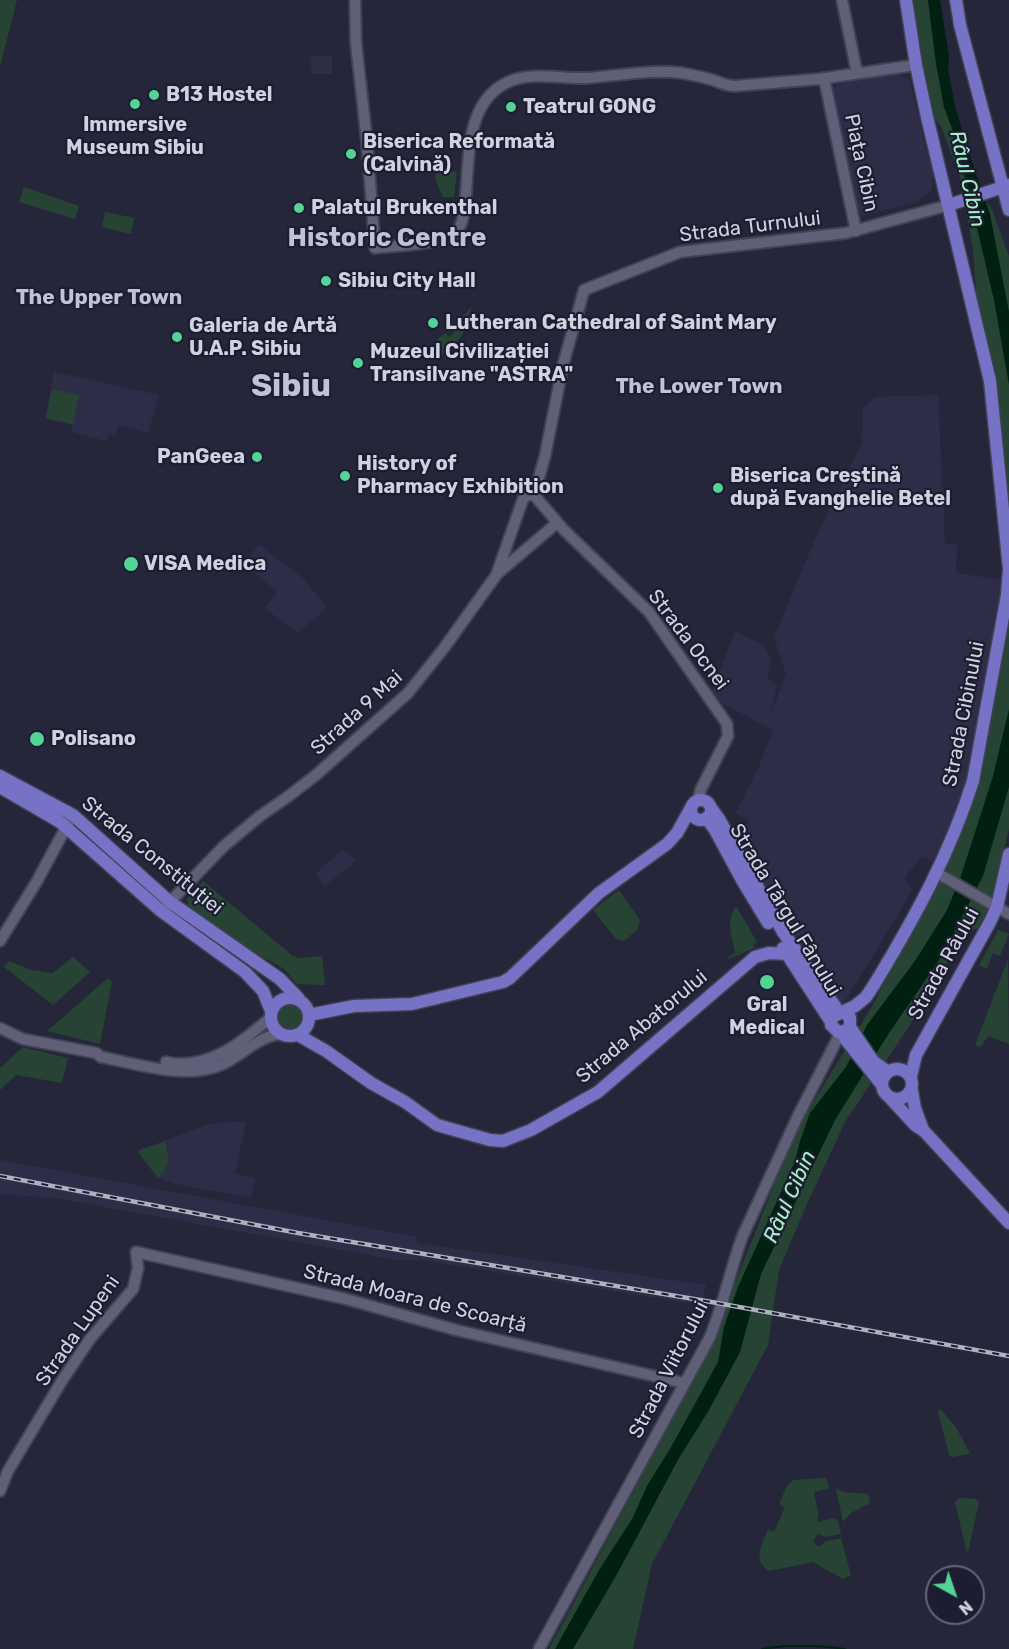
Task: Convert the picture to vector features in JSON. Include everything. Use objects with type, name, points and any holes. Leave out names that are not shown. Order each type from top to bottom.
[{"type":"main road","name":"Strada Cibinului","points":[[838,1016],[859,1004],[869,992],[942,877],[973,781],[1007,595],[1009,569],[990,381],[952,204],[945,190],[916,65],[906,0]]},
{"type":"main road","points":[[956,0],[960,25],[1009,210]]},
{"type":"main road","name":"Piața Cibin","points":[[952,204],[1002,187]]},
{"type":"main road","name":"Strada Constituției","points":[[0,776],[73,814],[170,902],[280,979],[299,999]]},
{"type":"main road","name":"Strada Constituției","points":[[0,788],[41,810],[67,828],[161,912],[245,972],[263,991],[271,1015]]},
{"type":"main road","points":[[708,802],[708,813],[701,820],[694,816],[695,803],[708,802]]},
{"type":"main road","points":[[309,1015],[354,1006],[412,1004],[502,982],[510,978],[599,893],[667,844],[695,803]]},
{"type":"main road","name":"Strada Târgul Fânului","points":[[708,813],[716,814],[783,932],[838,1016],[787,954],[741,880],[708,813]]},
{"type":"main road","name":"Strada Râului","points":[[911,1076],[916,1055],[994,905],[1009,854]]},
{"type":"main road","name":"Strada Abatorului","points":[[298,1035],[433,1122],[490,1140],[503,1141],[531,1130],[598,1092],[755,957],[769,953],[787,954]]},
{"type":"main road","points":[[286,998],[299,999],[304,1003],[309,1015],[307,1027],[298,1035],[280,1034],[272,1024],[271,1015],[279,1000],[286,998]]},
{"type":"main road","points":[[847,1032],[850,1017],[838,1016],[835,1030],[847,1032],[885,1074],[884,1091],[1009,1223]]},
{"type":"main road","name":"Strada Râului","points":[[885,1074],[916,1055]]},
{"type":"main road","points":[[885,1074],[905,1071],[911,1076],[915,1108],[924,1131]]},
{"type":"main road","points":[[890,1098],[900,1100],[909,1095],[912,1090]]},
{"type":"street","points":[[355,0],[356,43],[368,150],[375,248],[445,239],[459,229],[463,218],[474,124],[482,104],[492,92],[505,84],[528,76],[573,78],[662,72],[703,77],[726,86],[735,86],[824,78],[916,65]]},
{"type":"street","points":[[842,0],[856,73]]},
{"type":"street","name":"Piața Cibin","points":[[824,78],[856,231],[952,204]]},
{"type":"street","name":"Strada Turnului","points":[[534,495],[545,456],[563,365],[584,290],[680,252],[775,240],[824,237],[856,231]]},
{"type":"street","points":[[497,574],[524,499],[529,495],[534,495]]},
{"type":"street","name":"Strada Ocnei","points":[[534,495],[557,523],[649,612],[727,724],[729,732],[695,803]]},
{"type":"street","name":"Strada 9 Mai","points":[[161,912],[244,828],[316,775],[408,693],[444,648],[497,574],[557,523]]},
{"type":"street","points":[[0,941],[73,814]]},
{"type":"street","points":[[942,877],[1009,914]]},
{"type":"street","points":[[96,1053],[103,1050],[170,1063],[198,1063],[227,1050],[271,1015]]},
{"type":"street","points":[[0,1028],[23,1039],[180,1072],[194,1072],[224,1064],[265,1038],[280,1034]]},
{"type":"street","name":"Strada Viitorului","points":[[539,1649],[709,1339],[720,1312],[735,1255],[743,1235],[798,1116],[847,1032]]},
{"type":"street","name":"Strada Moara de Scoarță","points":[[136,1252],[346,1299],[449,1328],[684,1383]]},
{"type":"street","name":"Strada Lupeni","points":[[0,1491],[8,1471],[90,1339],[133,1289],[138,1268],[136,1252]]},
{"type":"shaded area","points":[[0,0],[17,0],[0,67]]},
{"type":"shaded area","points":[[908,0],[928,0],[944,107],[955,136],[964,178],[991,207],[1009,256],[1009,569],[991,380],[961,180],[941,126],[935,119]]},
{"type":"shaded area","points":[[332,55],[332,74],[312,74],[310,57]]},
{"type":"shaded area","points":[[896,73],[909,79],[928,156],[933,162],[933,185],[931,191],[917,202],[862,216],[858,214],[832,90],[838,84]]},
{"type":"shaded area","points":[[457,171],[454,197],[443,197],[435,172]]},
{"type":"shaded area","points":[[24,187],[79,206],[75,219],[19,202]]},
{"type":"shaded area","points":[[105,212],[134,218],[131,234],[102,227]]},
{"type":"shaded area","points":[[472,307],[464,332],[455,344],[440,356],[429,359],[424,357],[431,350],[434,353],[441,346],[437,340],[445,333],[449,337],[454,333],[450,328]]},
{"type":"shaded area","points":[[54,372],[159,395],[148,433],[118,425],[115,436],[109,434],[106,441],[72,432],[73,425],[45,419]]},
{"type":"shaded area","points":[[52,389],[79,395],[73,424],[46,418]]},
{"type":"shaded area","points":[[938,395],[945,544],[957,545],[956,573],[1003,580],[983,702],[969,780],[933,862],[922,856],[904,878],[913,889],[847,998],[843,1003],[836,1004],[829,999],[736,845],[749,820],[736,813],[760,764],[773,730],[710,697],[735,631],[764,645],[771,660],[767,677],[777,684],[770,717],[786,674],[774,637],[814,542],[862,443],[863,408],[875,397]]},
{"type":"shaded area","points":[[259,545],[302,577],[327,608],[298,632],[264,608],[278,592],[243,564]]},
{"type":"shaded area","points":[[1009,569],[1009,829],[991,904],[978,928],[964,934],[910,1025],[845,1122],[779,1270],[768,1345],[652,1564],[633,1649],[549,1649],[705,1358],[796,1130],[871,1008],[920,915],[973,781]]},
{"type":"shaded area","points":[[341,851],[346,851],[356,861],[325,886],[315,874]]},
{"type":"shaded area","points":[[203,881],[293,956],[300,958],[322,956],[325,985],[297,984],[284,969],[252,953],[195,914],[190,909],[187,900],[188,896]]},
{"type":"shaded area","points":[[619,890],[640,920],[638,929],[624,941],[616,939],[593,910]]},
{"type":"shaded area","points":[[736,906],[757,942],[753,945],[754,948],[729,959],[726,958],[735,953],[730,923]]},
{"type":"shaded area","points":[[998,930],[1009,934],[1000,956],[993,953],[987,969],[979,965]]},
{"type":"shaded area","points":[[73,957],[90,972],[53,1005],[4,967],[9,961],[31,970],[53,973]]},
{"type":"shaded area","points":[[1008,959],[1009,1044],[988,1036],[981,1047],[975,1045]]},
{"type":"shaded area","points":[[108,978],[112,982],[100,1044],[47,1031]]},
{"type":"shaded area","points":[[290,1005],[298,1009],[302,1017],[298,1025],[290,1029],[282,1025],[278,1017],[282,1009]]},
{"type":"shaded area","points":[[23,1047],[68,1058],[62,1083],[16,1075],[0,1090],[0,1068]]},
{"type":"shaded area","points":[[246,1121],[235,1174],[255,1178],[251,1198],[176,1184],[158,1178],[169,1153],[165,1141],[208,1124]]},
{"type":"shaded area","points":[[165,1141],[168,1161],[158,1178],[137,1151]]},
{"type":"shaded area","points":[[0,1160],[417,1237],[417,1243],[706,1285],[701,1305],[421,1260],[396,1260],[55,1198],[0,1194]]},
{"type":"shaded area","points":[[940,1409],[956,1427],[970,1454],[952,1457],[949,1455],[938,1412]]},
{"type":"shaded area","points":[[826,1478],[828,1489],[814,1492],[818,1522],[834,1518],[838,1521],[841,1534],[825,1537],[818,1534],[813,1541],[816,1546],[820,1546],[826,1541],[841,1538],[851,1575],[843,1579],[813,1562],[769,1571],[761,1562],[761,1546],[768,1529],[774,1532],[785,1507],[779,1504],[787,1486],[793,1480]]},
{"type":"shaded area","points":[[836,1488],[844,1492],[867,1494],[869,1504],[851,1513],[843,1522]]},
{"type":"shaded area","points":[[959,1498],[976,1499],[979,1502],[968,1552],[955,1502]]},
{"type":"water","name":"Râul Cibin","points":[[928,0],[940,0],[955,106],[990,214],[1009,312],[1009,385],[994,300],[955,136],[944,107]]},
{"type":"water","name":"Râul Cibin","points":[[1009,709],[1009,787],[983,876],[942,956],[889,1033],[835,1120],[761,1274],[740,1352],[709,1410],[679,1458],[616,1576],[573,1649],[555,1649],[599,1570],[632,1519],[648,1484],[718,1362],[724,1327],[738,1287],[795,1161],[810,1113],[846,1067],[867,1025],[915,961],[947,910],[961,876],[993,776]]},
{"type":"waterway","points":[[762,1649],[783,1646],[845,1649]]},
{"type":"railway","points":[[0,1176],[298,1233],[706,1301],[1009,1356]]},
{"type":"place","name":"B13 Hostel","points":[[154,95]]},
{"type":"place","name":"Immersive Museum Sibiu","points":[[135,104]]},
{"type":"place","name":"Teatrul GONG","points":[[511,107]]},
{"type":"place","name":"Biserica Reformată (Calvină)","points":[[351,154]]},
{"type":"place","name":"Palatul Brukenthal","points":[[299,208]]},
{"type":"place","name":"Sibiu City Hall","points":[[326,281]]},
{"type":"place","name":"Lutheran Cathedral of Saint Mary","points":[[433,323]]},
{"type":"place","name":"Galeria de Artă U.A.P. Sibiu","points":[[177,337]]},
{"type":"place","name":"Muzeul Civilizației Transilvane \"ASTRA\"","points":[[358,363]]},
{"type":"place","name":"PanGeea","points":[[257,457]]},
{"type":"place","name":"History of Pharmacy Exhibition","points":[[345,476]]},
{"type":"place","name":"Biserica Creștină după Evanghelie Betel","points":[[718,488]]},
{"type":"place","name":"VISA Medica","points":[[131,564]]},
{"type":"place","name":"Polisano","points":[[37,739]]},
{"type":"place","name":"Gral Medical","points":[[767,982]]},
{"type":"district","name":"Historic Centre","points":[[387,238]]},
{"type":"district","name":"The Upper Town","points":[[99,298]]},
{"type":"district","name":"Sibiu","points":[[291,387]]},
{"type":"district","name":"The Lower Town","points":[[699,387]]}]
